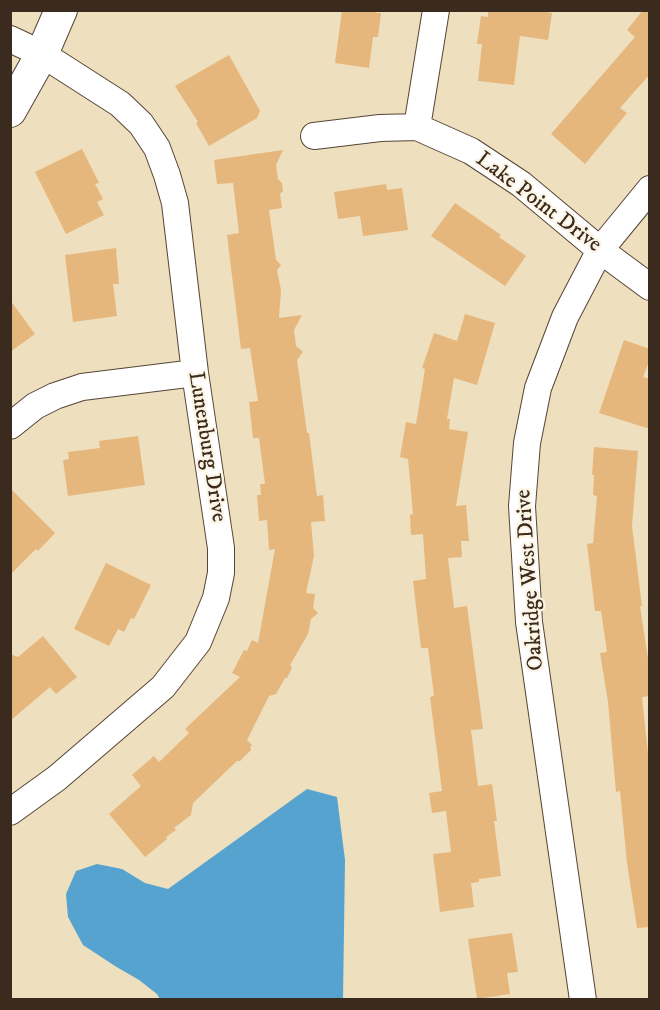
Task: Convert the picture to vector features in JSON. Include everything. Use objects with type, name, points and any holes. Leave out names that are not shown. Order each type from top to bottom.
[{"type":"main road","points":[[10,111],[42,54],[62,10]]},
{"type":"street","points":[[417,127],[436,10]]},
{"type":"street","name":"Lunenburg Drive","points":[[10,39],[42,54],[120,104],[141,124],[156,148],[175,203],[195,373],[221,548],[221,573],[216,598],[198,642],[163,687],[57,778],[10,812]]},
{"type":"street","name":"Lake Point Drive","points":[[314,136],[380,128],[417,127],[471,151],[521,184],[600,250],[650,287]]},
{"type":"street","name":"Oakridge West Drive","points":[[583,999],[529,622],[522,506],[527,443],[538,388],[565,317],[600,250],[650,189]]},
{"type":"street","points":[[10,426],[35,406],[82,387],[195,373]]},
{"type":"water","points":[[307,789],[337,797],[345,860],[343,999],[160,999],[139,980],[83,945],[68,917],[66,894],[76,871],[97,864],[122,869],[145,883],[168,889]]},
{"type":"building","points":[[342,10],[377,10],[376,13],[381,13],[378,37],[373,37],[369,68],[335,63]]},
{"type":"building","points":[[488,10],[533,10],[552,13],[548,40],[520,36],[514,85],[478,81],[482,44],[477,44],[481,16],[488,17]]},
{"type":"building","points":[[643,10],[650,10],[650,74],[620,108],[627,113],[585,164],[551,134],[635,37],[627,30]]},
{"type":"building","points":[[229,55],[260,111],[257,118],[209,146],[196,123],[198,122],[175,86]]},
{"type":"building","points":[[82,149],[99,183],[95,184],[103,199],[97,202],[104,215],[66,234],[35,172]]},
{"type":"building","points":[[283,150],[276,165],[278,179],[282,183],[283,191],[280,194],[282,208],[269,210],[276,260],[281,265],[277,270],[281,290],[279,318],[302,315],[294,330],[296,346],[303,352],[297,360],[317,496],[323,495],[325,521],[311,522],[314,556],[306,593],[315,594],[313,608],[318,613],[311,619],[308,634],[290,665],[292,668],[287,678],[276,694],[269,696],[247,740],[252,745],[251,750],[193,803],[191,815],[174,828],[176,830],[145,857],[109,814],[141,786],[132,775],[154,756],[159,762],[189,733],[185,729],[240,677],[232,673],[244,650],[247,651],[252,640],[258,643],[275,549],[269,550],[267,520],[259,521],[257,495],[261,495],[260,484],[265,484],[259,438],[253,438],[249,402],[258,401],[250,348],[241,349],[227,235],[239,233],[233,183],[217,184],[214,160]]},
{"type":"building","points":[[386,184],[387,190],[402,188],[408,230],[363,236],[360,216],[338,219],[334,192]]},
{"type":"building","points":[[455,203],[501,235],[499,237],[526,256],[505,286],[431,236]]},
{"type":"building","points":[[116,248],[119,284],[113,284],[117,316],[73,322],[65,255]]},
{"type":"building","points":[[10,300],[35,334],[10,352]]},
{"type":"building","points":[[465,314],[495,323],[477,385],[454,378],[447,419],[450,419],[449,429],[468,432],[456,506],[466,505],[469,541],[461,541],[462,557],[448,558],[454,608],[467,606],[483,729],[471,730],[478,786],[492,784],[501,876],[479,879],[479,882],[471,883],[474,907],[440,912],[433,854],[451,852],[446,811],[432,813],[429,793],[442,791],[430,697],[434,696],[428,648],[421,648],[413,581],[426,579],[423,534],[411,535],[410,515],[413,514],[408,459],[400,457],[406,422],[416,424],[425,369],[422,368],[434,333],[457,341]]},
{"type":"building","points":[[624,340],[650,349],[650,359],[643,377],[650,379],[650,429],[599,413]]},
{"type":"building","points":[[138,436],[145,485],[68,496],[63,460],[69,459],[68,452],[100,448],[99,441]]},
{"type":"building","points":[[594,447],[638,451],[632,526],[642,606],[640,606],[650,672],[650,696],[642,697],[650,773],[650,927],[637,928],[627,863],[620,791],[616,792],[608,702],[600,653],[607,652],[601,611],[595,611],[587,544],[593,543],[597,496],[593,495]]},
{"type":"building","points":[[10,488],[55,533],[10,575]]},
{"type":"building","points":[[106,563],[151,585],[134,619],[131,618],[124,632],[118,629],[109,646],[74,629]]},
{"type":"building","points":[[43,636],[77,677],[56,694],[50,687],[10,721],[10,654],[18,657]]},
{"type":"building","points":[[512,933],[518,972],[507,973],[510,994],[477,999],[468,939]]}]
